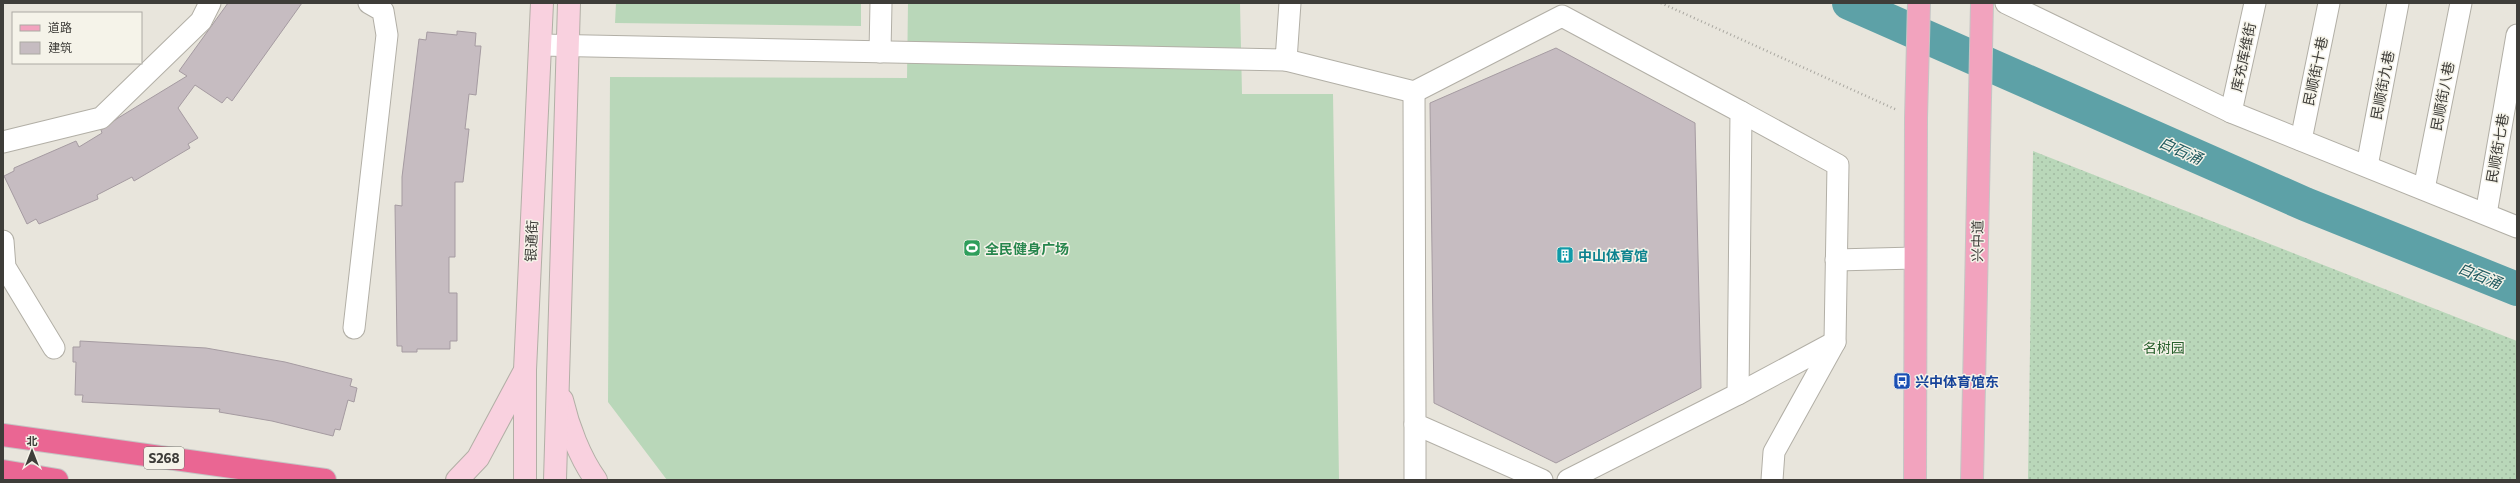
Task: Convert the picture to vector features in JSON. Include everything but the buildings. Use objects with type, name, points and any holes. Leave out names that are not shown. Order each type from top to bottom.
[{"type":"highway","name":"S268","points":[[3,435],[325,480]]},
{"type":"highway","points":[[3,471],[58,480]]},
{"type":"main road","points":[[1915,480],[1916,94],[1919,3]]},
{"type":"main road","name":"兴中道","points":[[1972,480],[1982,3]]},
{"type":"street","points":[[3,142],[101,118],[201,21],[210,3]]},
{"type":"street","points":[[354,328],[387,35],[383,12],[369,3]]},
{"type":"street","name":"银通街","points":[[524,480],[525,370],[542,3]]},
{"type":"street","points":[[555,480],[569,3]]},
{"type":"street","points":[[880,52],[881,3]]},
{"type":"street","points":[[1286,60],[1290,3]]},
{"type":"street","points":[[2006,3],[2231,112],[2517,227]]},
{"type":"street","name":"库充库维街","points":[[2231,112],[2255,3]]},
{"type":"street","name":"民顺街十巷","points":[[2301,140],[2329,3]]},
{"type":"street","name":"民顺街九巷","points":[[2366,166],[2398,3]]},
{"type":"street","name":"民顺街八巷","points":[[2424,189],[2461,3]]},
{"type":"street","points":[[540,45],[1286,60],[1414,92],[1562,16],[1838,165],[1835,342],[1774,452],[1772,480]]},
{"type":"street","name":"民顺街七巷","points":[[2486,214],[2517,35]]},
{"type":"street","points":[[1414,92],[1414,480]]},
{"type":"street","points":[[1738,394],[1741,112]]},
{"type":"street","points":[[3,241],[5,267],[54,348]]},
{"type":"street","points":[[1836,260],[1916,258]]},
{"type":"street","points":[[1568,480],[1738,394],[1835,342]]},
{"type":"street","points":[[457,480],[478,458],[525,370]]},
{"type":"street","points":[[557,379],[570,424],[589,471],[596,480]]},
{"type":"street","points":[[1415,424],[1542,480]]},
{"type":"path","points":[[1660,3],[1916,118]]},
{"type":"green space","points":[[616,3],[861,3],[861,26],[615,23]]},
{"type":"green space","name":"全民健身广场","points":[[908,3],[1240,3],[1242,94],[1333,94],[1339,480],[667,480],[608,402],[610,77],[907,78]]},
{"type":"green space","name":"名树园","points":[[2033,151],[2517,341],[2517,480],[2028,480]]},
{"type":"waterway","name":"白石涌","points":[[1849,3],[2305,204],[2517,289]]},
{"type":"place","name":"全民健身广场","points":[[972,248]]},
{"type":"place","name":"中山体育馆","points":[[1565,255]]},
{"type":"place","name":"兴中体育馆东","points":[[1902,381]]}]
